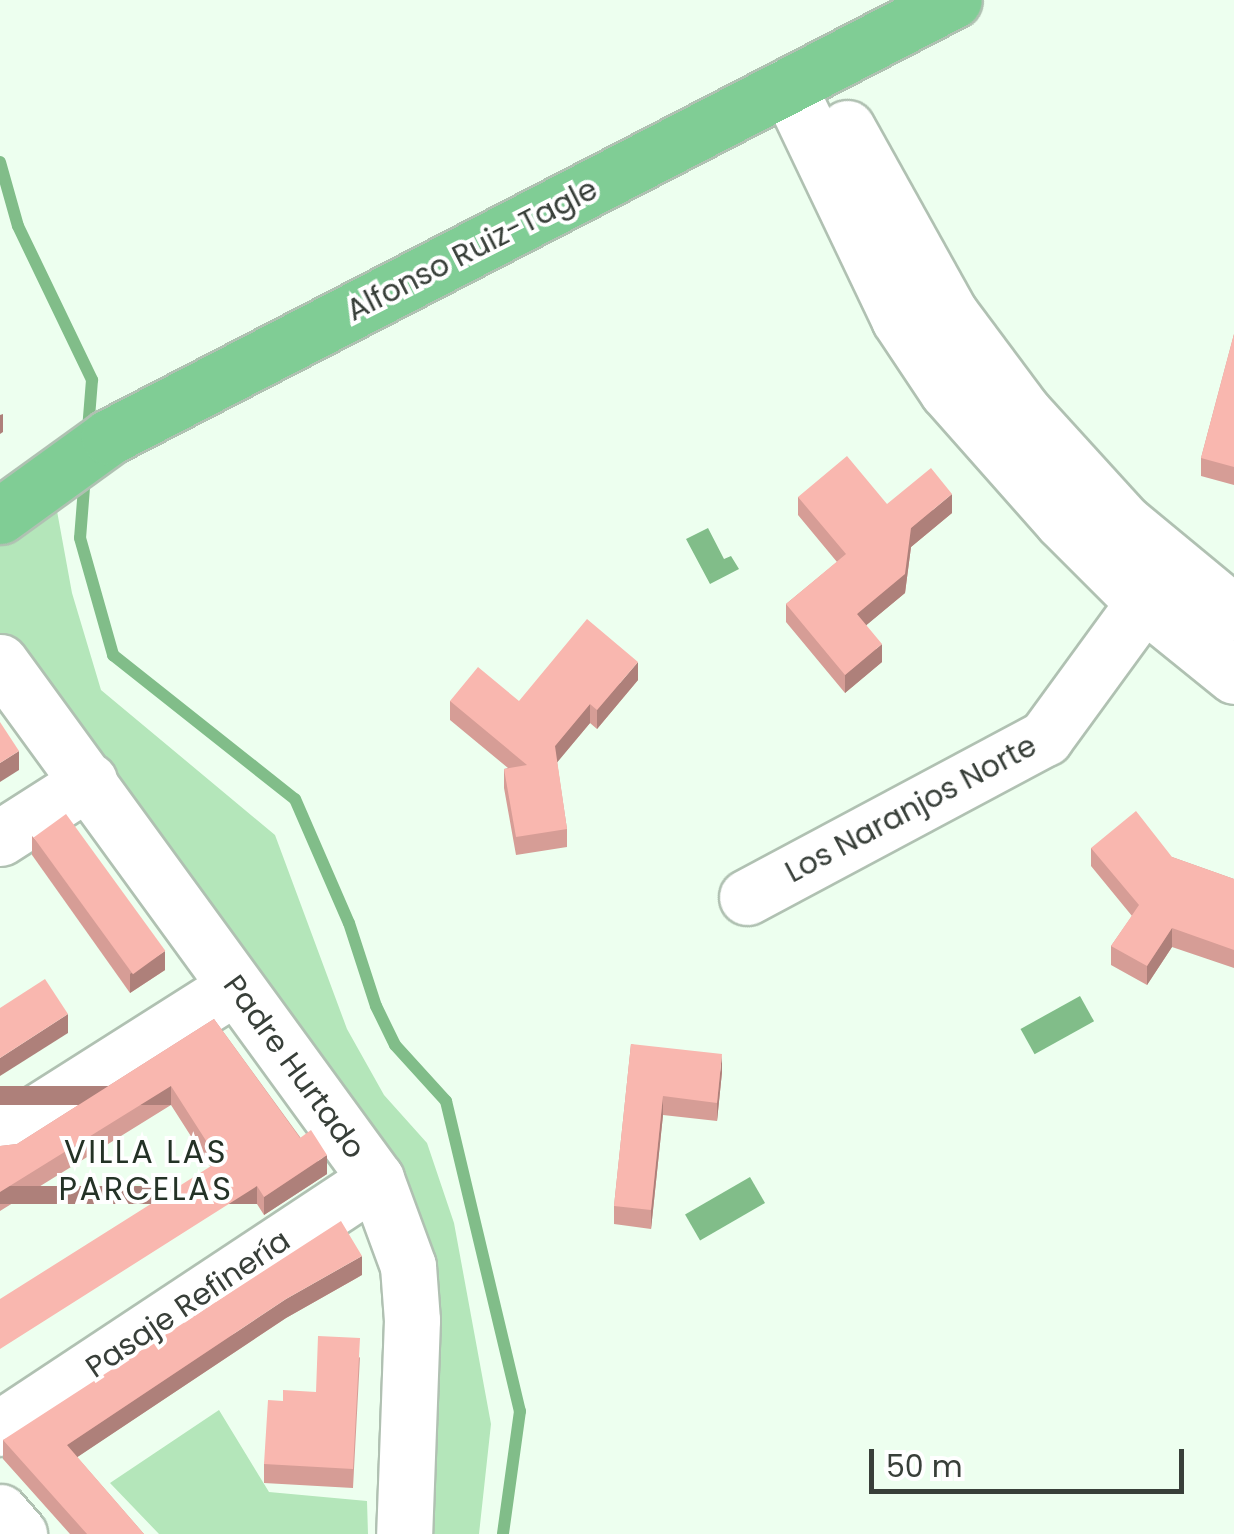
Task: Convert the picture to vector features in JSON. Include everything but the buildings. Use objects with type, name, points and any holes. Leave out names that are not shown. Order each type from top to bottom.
[{"type":"main road","name":"Alfonso Ruiz-Tagle","points":[[0,516],[109,437],[954,0]]},
{"type":"street","points":[[802,78],[922,355],[991,446],[1158,584],[1234,676]]},
{"type":"street","points":[[1158,584],[1234,614]]},
{"type":"street","name":"Los Naranjos Norte","points":[[746,897],[1036,746],[1073,706],[1158,584]]},
{"type":"street","name":"Padre Hurtado","points":[[0,662],[376,1179],[408,1266],[412,1320],[404,1534]]},
{"type":"street","points":[[0,838],[88,782]]},
{"type":"street","points":[[0,1136],[235,987]]},
{"type":"street","name":"Pasaje Refinería","points":[[0,1428],[376,1179]]},
{"type":"street","points":[[0,1512],[19,1534]]},
{"type":"shaded area","points":[[55,500],[72,593],[101,690],[275,835],[347,1029],[384,1095],[427,1143],[454,1223],[491,1424],[479,1534],[420,1534],[427,1269],[0,643],[0,542]]},
{"type":"shaded area","points":[[708,528],[724,559],[731,556],[739,569],[710,584],[686,539]]},
{"type":"shaded area","points":[[1080,996],[1094,1021],[1035,1054],[1021,1029]]},
{"type":"shaded area","points":[[750,1177],[765,1203],[700,1240],[685,1214]]},
{"type":"shaded area","points":[[219,1410],[269,1492],[367,1501],[368,1534],[159,1534],[110,1483]]},
{"type":"waterway","points":[[0,162],[18,226],[92,380],[88,430]]},
{"type":"waterway","points":[[85,475],[80,538],[113,655],[295,799],[349,923],[376,1006],[395,1045],[446,1101],[520,1411],[503,1534]]},
{"type":"district","name":"VILLA LAS PARCELAS","points":[[146,1172]]}]
